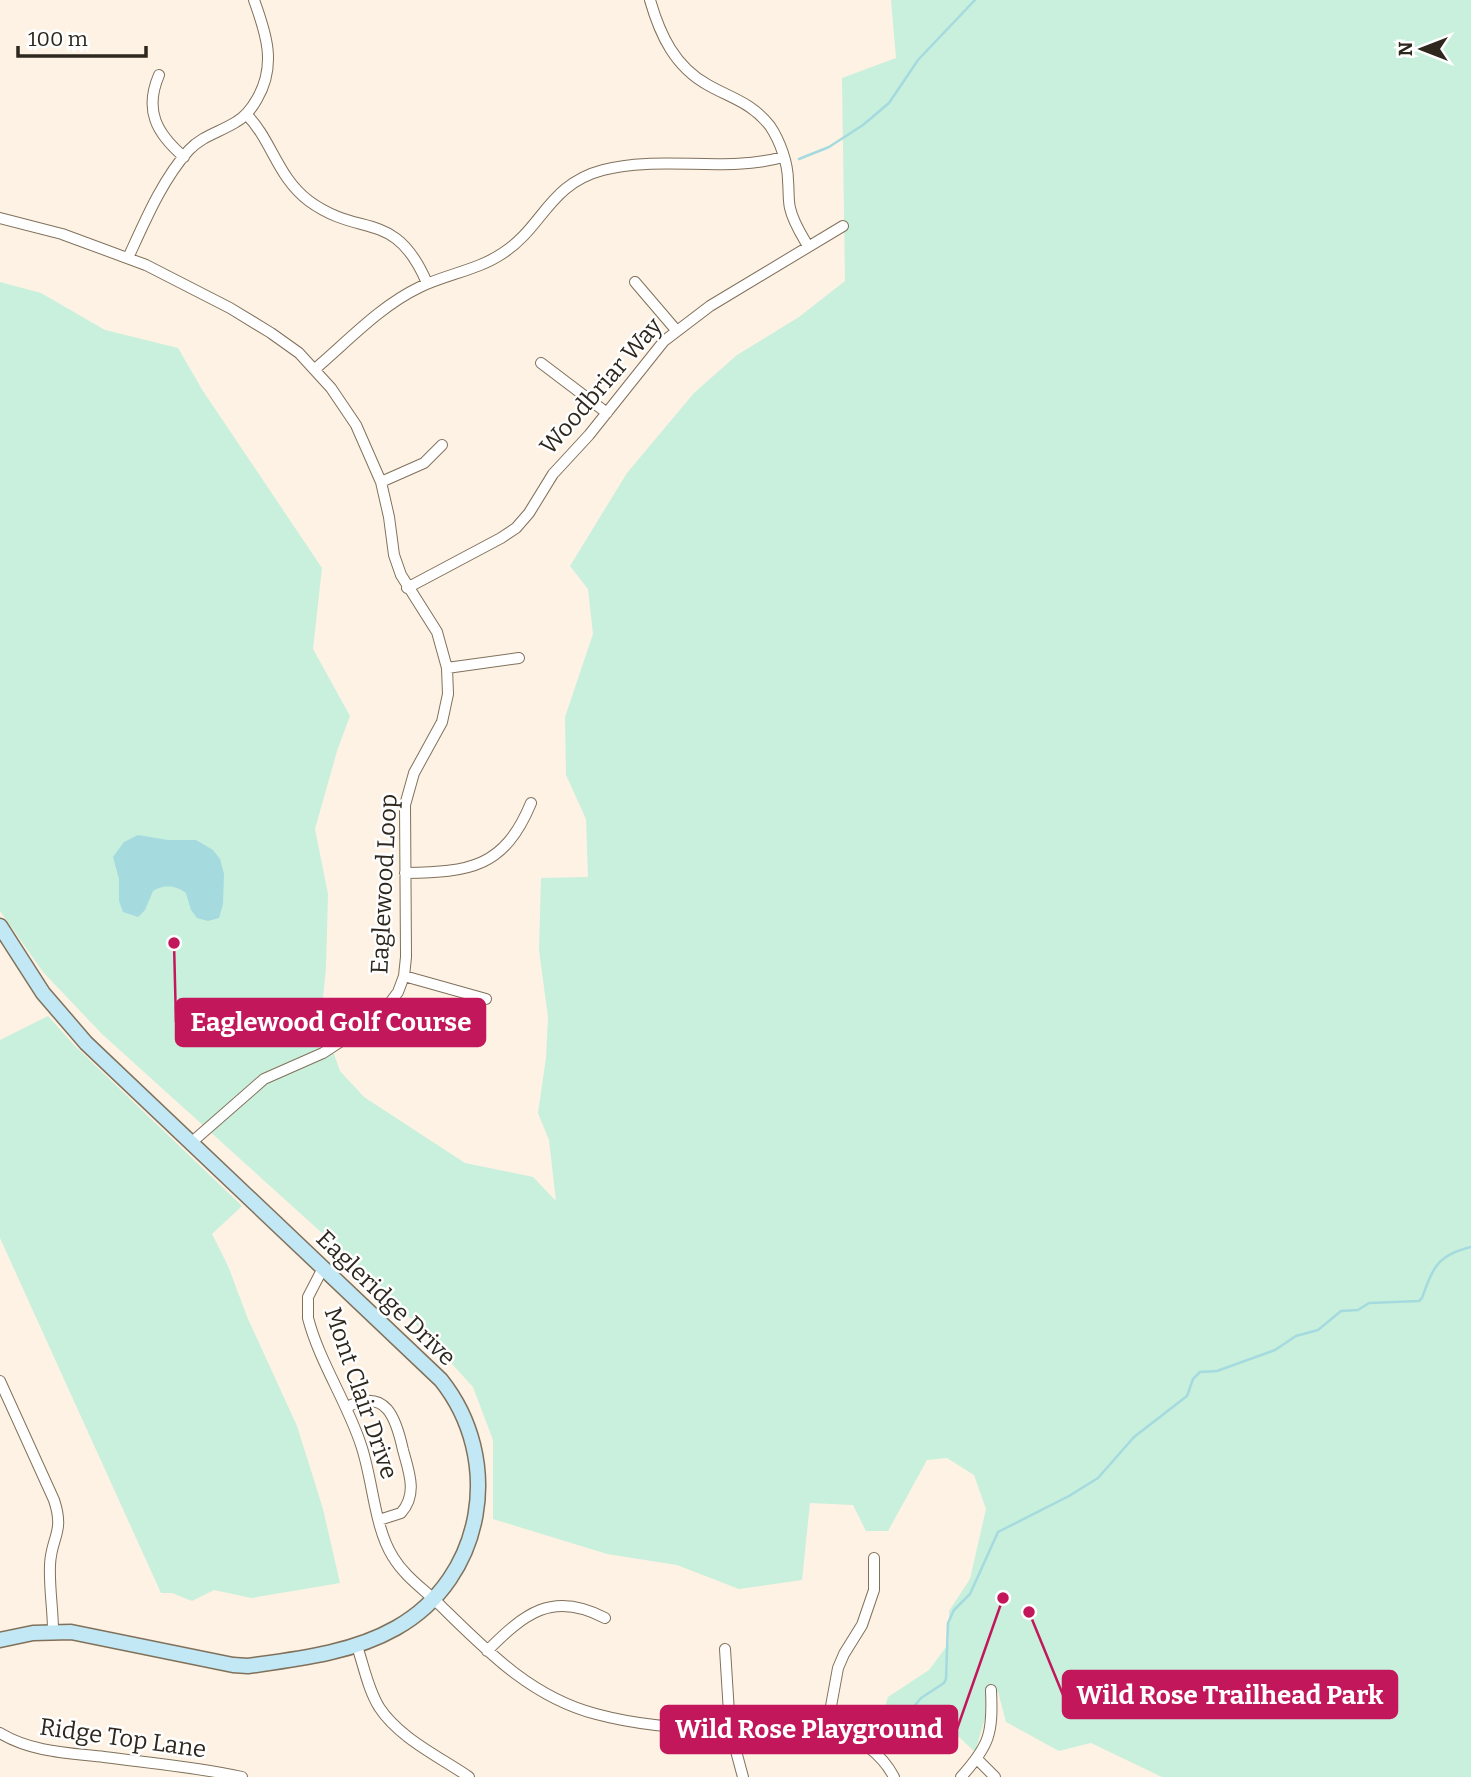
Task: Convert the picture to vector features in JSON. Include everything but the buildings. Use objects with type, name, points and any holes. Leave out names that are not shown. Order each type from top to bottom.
[{"type":"main road","name":"Eagleridge Drive","points":[[0,926],[32,977],[66,1022],[434,1372],[458,1405],[469,1430],[479,1477],[475,1523],[457,1570],[434,1600],[414,1617],[396,1629],[357,1646],[285,1661],[241,1665],[85,1634],[53,1631],[0,1640]]},
{"type":"street","points":[[128,258],[153,205],[184,157],[202,139],[238,121],[246,114],[264,85],[269,62],[267,38],[254,0]]},
{"type":"street","points":[[650,0],[660,31],[676,58],[699,80],[741,100],[758,113],[774,132],[788,175],[790,209],[808,246]]},
{"type":"street","points":[[159,75],[152,96],[155,120],[167,142],[184,157]]},
{"type":"street","points":[[246,114],[257,126],[278,166],[299,192],[335,216],[393,235],[411,252],[427,283]]},
{"type":"street","points":[[315,369],[384,309],[427,283],[502,254],[524,236],[559,194],[589,174],[622,167],[758,163],[783,157]]},
{"type":"street","name":"Eaglewood Loop","points":[[0,218],[44,228],[128,258],[187,285],[259,326],[291,347],[315,369],[356,425],[381,482],[394,555],[407,588],[437,632],[447,668],[448,694],[442,722],[414,773],[407,795],[404,815],[407,948],[404,976],[391,1004],[374,1021],[307,1062],[264,1079],[192,1142]]},
{"type":"street","name":"Woodbriar Way","points":[[407,588],[516,528],[529,513],[553,474],[607,413],[650,355],[676,330],[709,306],[843,226]]},
{"type":"street","points":[[635,282],[676,330]]},
{"type":"street","points":[[541,363],[607,413]]},
{"type":"street","points":[[381,482],[424,463],[442,444]]},
{"type":"street","points":[[447,668],[519,657]]},
{"type":"street","points":[[405,873],[458,870],[486,860],[504,847],[518,831],[531,803]]},
{"type":"street","points":[[404,976],[486,999]]},
{"type":"street","name":"Mont Clair Drive","points":[[323,1268],[309,1293],[308,1318],[363,1449],[386,1543],[394,1559],[487,1651],[536,1689],[594,1713],[658,1724],[730,1729],[827,1728]]},
{"type":"street","points":[[0,1381],[58,1514],[58,1533],[50,1566],[53,1631]]},
{"type":"street","points":[[347,1407],[362,1401],[378,1403],[389,1410],[397,1426],[411,1480],[411,1496],[401,1513],[379,1520]]},
{"type":"street","points":[[874,1558],[874,1590],[866,1616],[838,1668],[827,1728],[849,1736],[874,1751],[894,1777]]},
{"type":"street","points":[[487,1651],[520,1620],[541,1609],[573,1606],[605,1618]]},
{"type":"street","points":[[357,1646],[370,1688],[385,1716],[401,1731],[469,1777]]},
{"type":"street","points":[[725,1649],[730,1729],[743,1777]]},
{"type":"street","points":[[961,1777],[977,1759],[992,1727],[991,1690]]},
{"type":"street","name":"Ridge Top Lane","points":[[0,1734],[13,1741],[42,1749],[196,1768],[242,1777]]},
{"type":"street","points":[[977,1759],[995,1777]]},
{"type":"green space","points":[[891,0],[1471,0],[1471,1777],[1162,1777],[1091,1743],[1059,1751],[1006,1722],[998,1692],[987,1691],[985,1718],[975,1752],[941,1720],[901,1745],[882,1717],[888,1697],[929,1670],[949,1643],[949,1611],[970,1579],[986,1509],[974,1475],[947,1458],[927,1460],[888,1531],[866,1531],[853,1505],[810,1503],[802,1580],[739,1589],[677,1565],[607,1554],[493,1519],[493,1440],[473,1387],[385,1290],[102,1034],[43,972],[0,911],[0,282],[41,293],[105,330],[178,348],[203,391],[322,568],[313,649],[350,716],[315,829],[328,894],[326,968],[321,1017],[340,1071],[364,1097],[465,1163],[533,1177],[556,1201],[549,1140],[538,1113],[546,1058],[548,1017],[539,950],[541,878],[588,877],[586,819],[566,775],[565,717],[593,634],[588,589],[570,566],[627,473],[694,393],[737,355],[799,317],[845,281],[842,78],[896,58]]},
{"type":"green space","points":[[48,1016],[76,1047],[242,1206],[212,1234],[297,1426],[323,1509],[340,1583],[251,1598],[214,1590],[192,1601],[172,1593],[161,1593],[0,1238],[0,1040]]},
{"type":"water","points":[[138,835],[168,840],[196,840],[213,850],[220,859],[224,874],[223,904],[219,918],[208,921],[197,918],[191,910],[186,893],[170,886],[153,891],[145,910],[138,917],[123,912],[113,857],[124,842]]},
{"type":"waterway","points":[[799,159],[829,147],[863,125],[889,103],[918,60],[975,0]]},
{"type":"waterway","points":[[887,1739],[921,1698],[944,1683],[948,1623],[954,1610],[970,1594],[998,1532],[1098,1478],[1134,1437],[1187,1396],[1193,1379],[1200,1372],[1217,1371],[1275,1350],[1296,1336],[1318,1330],[1341,1311],[1358,1310],[1369,1303],[1419,1301],[1438,1264],[1451,1254],[1471,1247]]},
{"type":"place","name":"Eaglewood Golf Course","points":[[174,943]]},
{"type":"place","name":"Wild Rose Playground","points":[[1003,1598]]},
{"type":"place","name":"Wild Rose Trailhead Park","points":[[1029,1612]]}]
